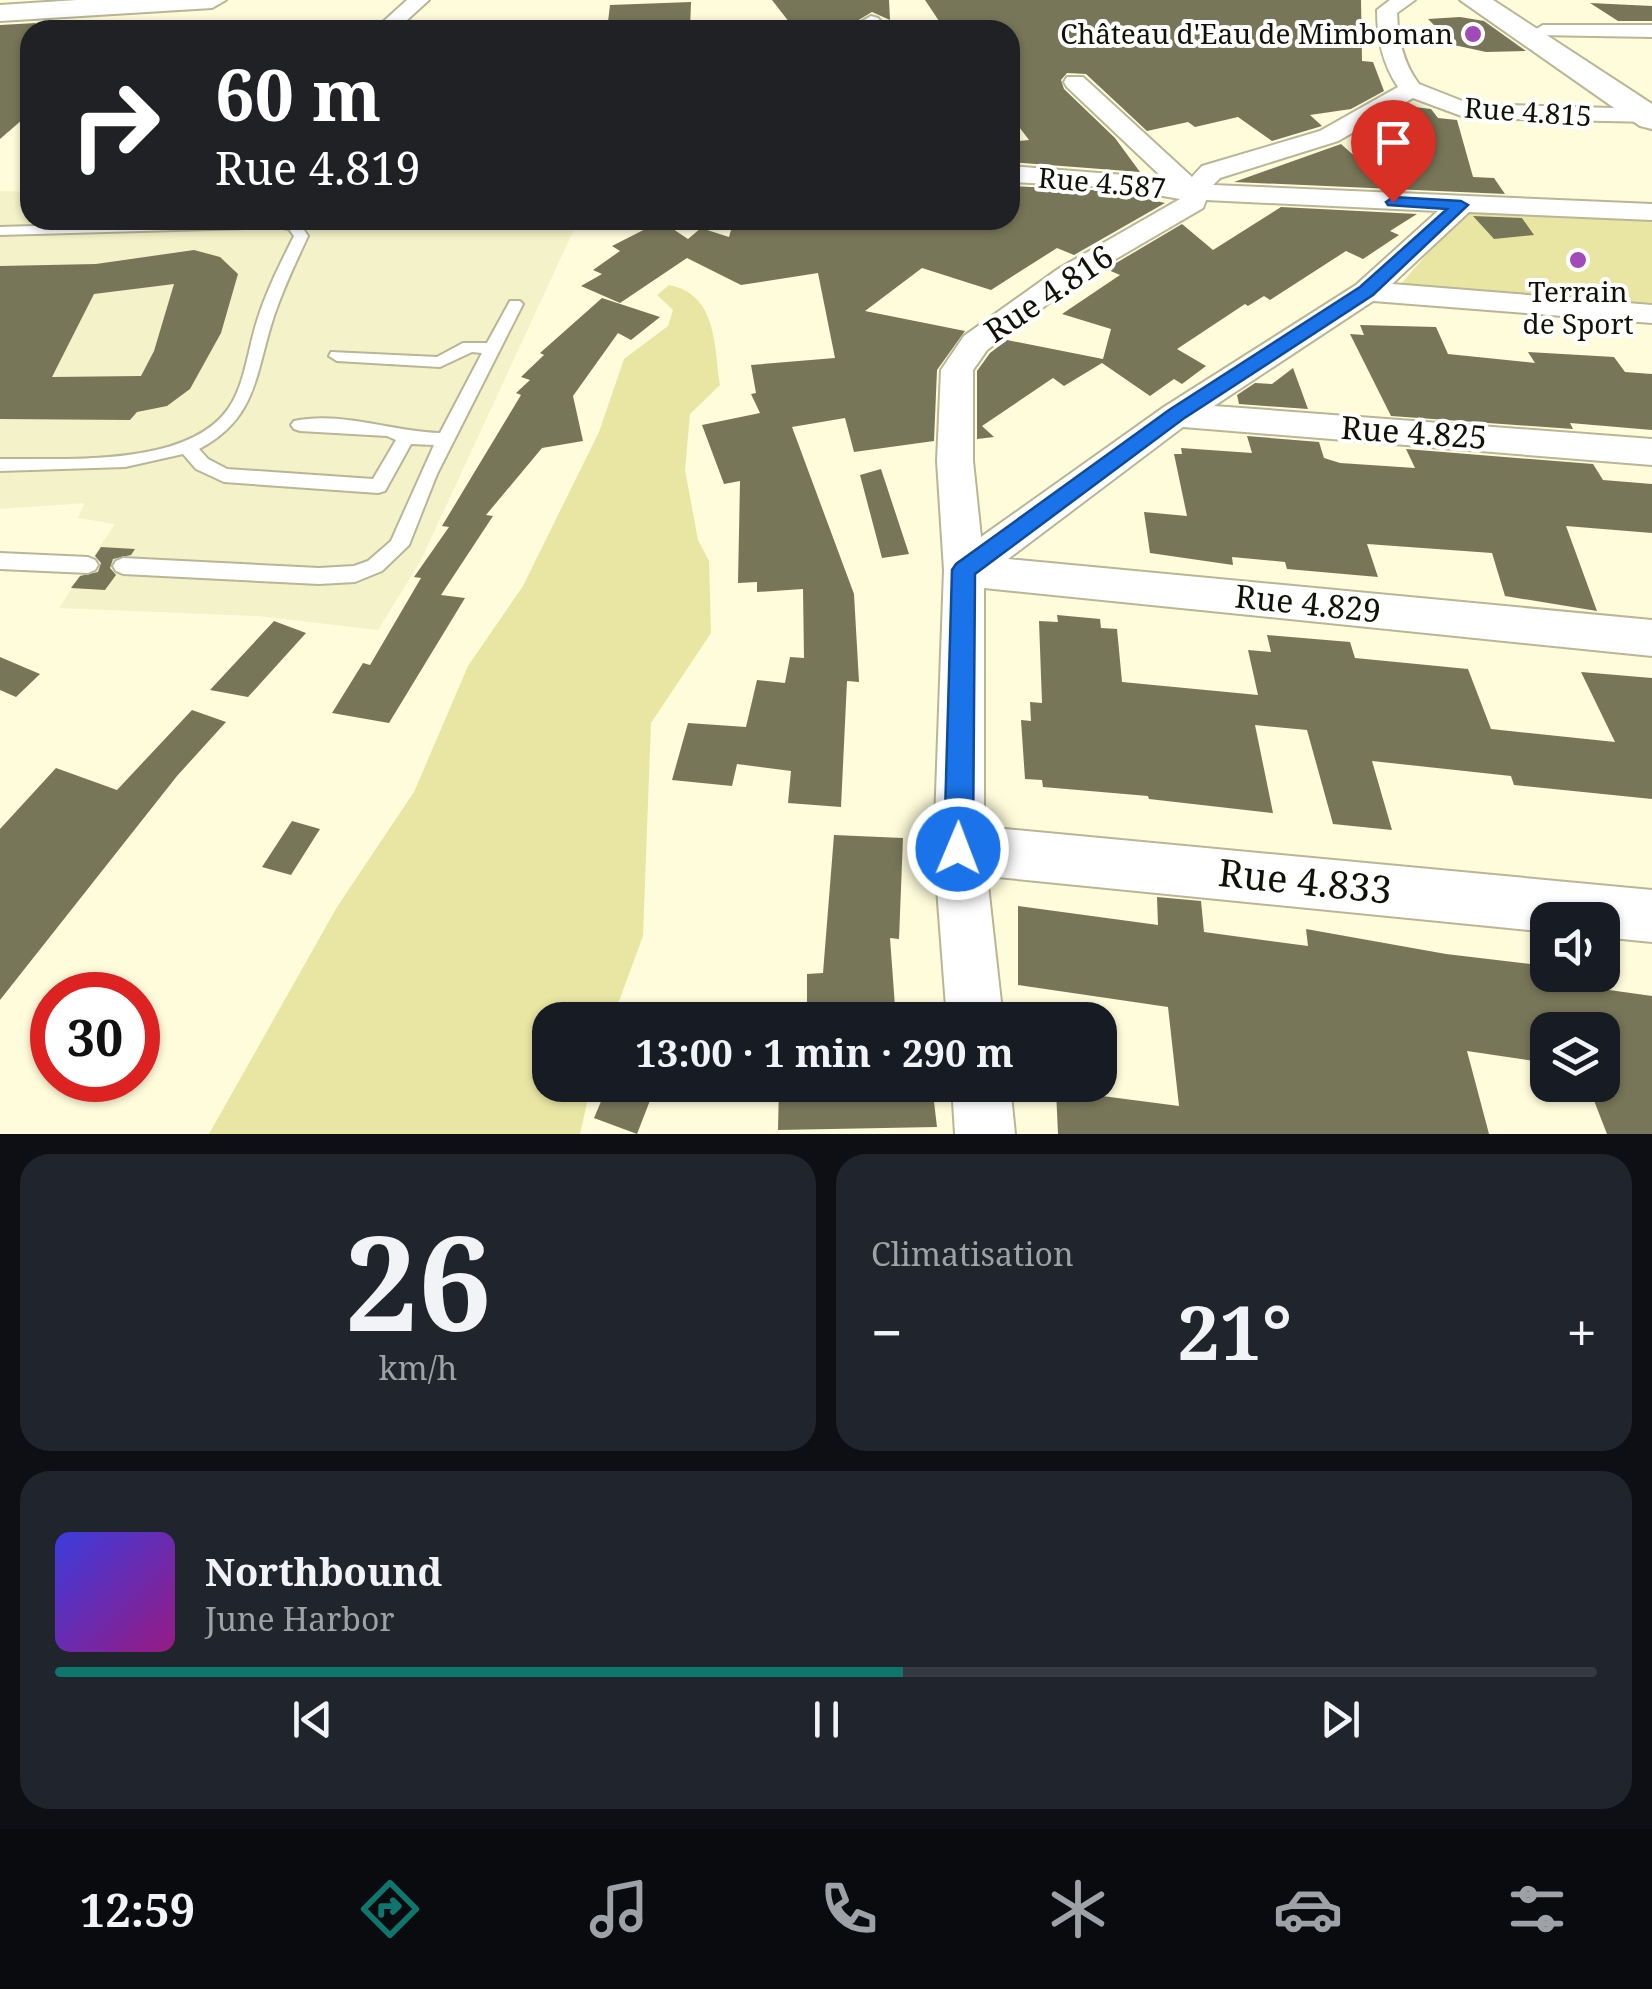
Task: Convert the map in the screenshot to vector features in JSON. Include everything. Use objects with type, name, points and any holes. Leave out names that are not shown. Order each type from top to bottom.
[{"type":"main road","points":[[0,13],[106,3],[212,0]]},
{"type":"main road","points":[[1474,0],[1651,113]]},
{"type":"main road","points":[[1492,0],[1544,31],[1651,113]]},
{"type":"street","points":[[396,20],[419,0]]},
{"type":"street","points":[[1404,0],[1387,10],[1386,33],[1398,73],[1411,89]]},
{"type":"street","points":[[1544,31],[1652,31]]},
{"type":"street","points":[[1074,82],[1193,192]]},
{"type":"street","name":"Rue 4.815","points":[[1411,89],[1467,111],[1651,113]]},
{"type":"street","name":"Rue 4.816","points":[[972,1002],[958,849],[964,570],[955,461],[955,387],[964,356],[1068,275],[1194,202],[1193,192],[1212,172],[1328,136],[1411,89]]},
{"type":"street","name":"Rue 4.587","points":[[1020,174],[1111,179],[1193,192],[1652,212]]},
{"type":"street","points":[[964,570],[1176,415],[1366,291],[1461,205]]},
{"type":"street","points":[[1366,291],[1652,314]]},
{"type":"street","name":"Rue 4.825","points":[[1176,415],[1652,452]]},
{"type":"street","name":"Rue 4.829","points":[[964,570],[1652,638]]},
{"type":"street","name":"Rue 4.833","points":[[958,849],[1652,916]]},
{"type":"street","points":[[982,1102],[985,1134]]},
{"type":"lane","points":[[0,232],[56,230]]},
{"type":"lane","points":[[0,465],[150,458],[188,448],[218,430],[235,412],[267,314],[300,236],[296,230]]},
{"type":"lane","points":[[123,566],[319,576],[365,570],[399,545],[446,439],[515,304]]},
{"type":"lane","points":[[337,356],[440,362],[469,347],[493,348]]},
{"type":"lane","points":[[300,425],[390,430],[406,438],[446,439]]},
{"type":"lane","points":[[188,448],[202,464],[224,475],[378,486],[406,438]]},
{"type":"lane","points":[[0,561],[88,565]]},
{"type":"shaded area","points":[[0,191],[20,192],[20,230],[574,230],[421,560],[378,630],[258,616],[59,608],[115,524],[78,518],[85,503],[0,509]]},
{"type":"shaded area","points":[[1467,208],[1652,219],[1652,307],[1400,285]]},
{"type":"shaded area","points":[[669,285],[696,299],[710,323],[716,354],[720,385],[690,414],[685,470],[698,540],[709,561],[711,633],[651,723],[643,936],[619,1002],[532,1002],[532,1102],[587,1102],[580,1134],[209,1134],[337,907],[414,792],[468,666],[523,586],[599,432],[624,359],[668,326],[673,310],[657,295]]},
{"type":"building","points":[[772,0],[889,0],[890,20],[872,12],[859,20],[788,20]]},
{"type":"building","points":[[925,0],[1361,0],[1362,61],[1373,62],[1384,91],[1351,109],[1310,115],[1322,126],[1272,141],[1238,117],[1195,127],[1188,122],[1147,131],[1086,74],[1067,73],[1061,80],[1064,89],[1115,138],[1140,172],[1020,163],[1020,141],[1029,140],[1020,128],[1020,20],[938,20]]},
{"type":"building","points":[[691,2],[690,20],[608,20],[610,5]]},
{"type":"building","points":[[1590,3],[1652,6],[1652,21],[1618,21]]},
{"type":"building","name":"Château d'Eau de Mimboman","points":[[1460,17],[1484,21],[1526,51],[1486,52],[1454,45],[1428,19]]},
{"type":"building","points":[[20,24],[20,122],[0,139],[0,25]]},
{"type":"building","points":[[1406,106],[1431,109],[1438,118],[1457,120],[1473,177],[1494,178],[1505,194],[1234,182],[1341,144],[1359,160],[1426,160]]},
{"type":"building","points":[[1020,186],[1111,191],[1165,203],[1074,255],[1057,248],[991,290],[922,268],[865,311],[965,331],[937,370],[934,441],[854,452],[845,418],[792,427],[854,594],[859,682],[847,681],[841,807],[788,803],[791,771],[737,764],[732,786],[672,780],[688,723],[746,727],[757,680],[785,683],[790,657],[804,658],[803,589],[757,592],[757,582],[738,583],[740,481],[724,484],[702,425],[760,413],[751,394],[756,393],[751,365],[835,358],[818,273],[741,285],[687,258],[620,303],[581,286],[602,274],[593,270],[620,251],[612,246],[643,230],[674,230],[688,239],[699,230],[729,237],[731,230],[1020,230]]},
{"type":"building","points":[[1281,207],[1417,214],[1390,231],[1399,235],[1363,259],[1346,251],[1270,300],[1264,296],[1248,306],[1245,304],[1177,349],[1206,366],[1182,384],[1174,379],[1150,396],[1102,363],[1064,386],[1053,378],[982,426],[994,437],[977,439],[977,371],[990,353],[1007,340],[1103,359],[1111,329],[1062,314],[1120,275],[1106,269],[1182,224],[1213,250]]},
{"type":"building","points":[[1473,216],[1522,218],[1534,235],[1494,239]]},
{"type":"building","points":[[194,250],[220,257],[238,274],[221,333],[190,389],[167,406],[137,412],[130,420],[0,419],[0,266],[96,264]],"holes":[[[174,284],[154,351],[141,376],[52,377],[94,294]]]},
{"type":"building","points":[[602,298],[660,317],[631,340],[618,333],[573,396],[583,441],[542,448],[486,515],[493,516],[441,595],[465,598],[389,723],[332,713],[363,663],[370,665],[421,578],[414,577],[449,527],[442,526],[521,395],[516,393],[530,380],[521,377],[544,355],[540,353]]},
{"type":"building","points":[[1360,325],[1436,327],[1448,354],[1535,363],[1528,352],[1614,357],[1625,372],[1652,374],[1652,430],[1570,423],[1573,429],[1391,416],[1350,334],[1364,335]]},
{"type":"building","points":[[1293,368],[1308,409],[1239,404],[1237,395],[1255,383],[1272,384]]},
{"type":"building","points":[[1247,436],[1319,442],[1324,458],[1340,463],[1415,468],[1406,449],[1593,464],[1603,480],[1652,484],[1652,533],[1566,526],[1597,611],[1505,596],[1492,553],[1367,544],[1378,577],[1287,569],[1285,562],[1232,557],[1233,565],[1150,553],[1144,512],[1187,516],[1174,454],[1182,454],[1181,448],[1252,453]]},
{"type":"building","points":[[881,469],[909,554],[882,558],[860,475]]},
{"type":"building","points":[[101,547],[135,549],[131,555],[113,559],[110,568],[116,575],[105,590],[71,588],[80,576],[98,572],[101,563],[95,556]]},
{"type":"building","points":[[1057,615],[1100,619],[1101,628],[1117,629],[1122,682],[1258,695],[1248,650],[1271,652],[1267,635],[1350,642],[1355,658],[1468,669],[1491,729],[1615,742],[1581,672],[1652,678],[1652,799],[1514,785],[1511,776],[1372,761],[1392,830],[1333,824],[1307,730],[1255,725],[1273,813],[1043,787],[1042,780],[1025,779],[1021,720],[1031,721],[1030,702],[1042,703],[1039,621],[1058,622]]},
{"type":"building","points":[[274,621],[306,633],[248,697],[210,690]]},
{"type":"building","points":[[0,657],[40,674],[16,697],[0,690]]},
{"type":"building","points":[[192,710],[226,722],[177,776],[0,1000],[0,829],[56,768],[117,790]]},
{"type":"building","points":[[292,821],[320,829],[291,875],[262,867]]},
{"type":"building","points":[[834,835],[903,838],[899,939],[890,938],[895,1002],[807,1002],[807,974],[823,973]]},
{"type":"building","points":[[1157,897],[1201,901],[1204,932],[1308,946],[1306,929],[1446,954],[1530,964],[1530,992],[1620,992],[1652,996],[1652,1134],[1607,1134],[1595,1102],[1620,1102],[1620,1012],[1530,1012],[1530,1060],[1467,1051],[1489,1134],[1058,1134],[1057,1102],[1117,1102],[1117,1098],[1179,1106],[1168,1007],[1018,985],[1018,906],[1158,925]]},
{"type":"building","points":[[601,1102],[649,1102],[637,1134],[594,1118]]},
{"type":"building","points":[[779,1102],[934,1102],[937,1127],[778,1130]]},
{"type":"place","name":"Château d'Eau de Mimboman","points":[[1473,34]]},
{"type":"place","name":"Terrain de Sport","points":[[1578,260]]},
{"type":"route","points":[[958,849],[964,570],[1176,415],[1366,291],[1461,205],[1393,202]]}]
